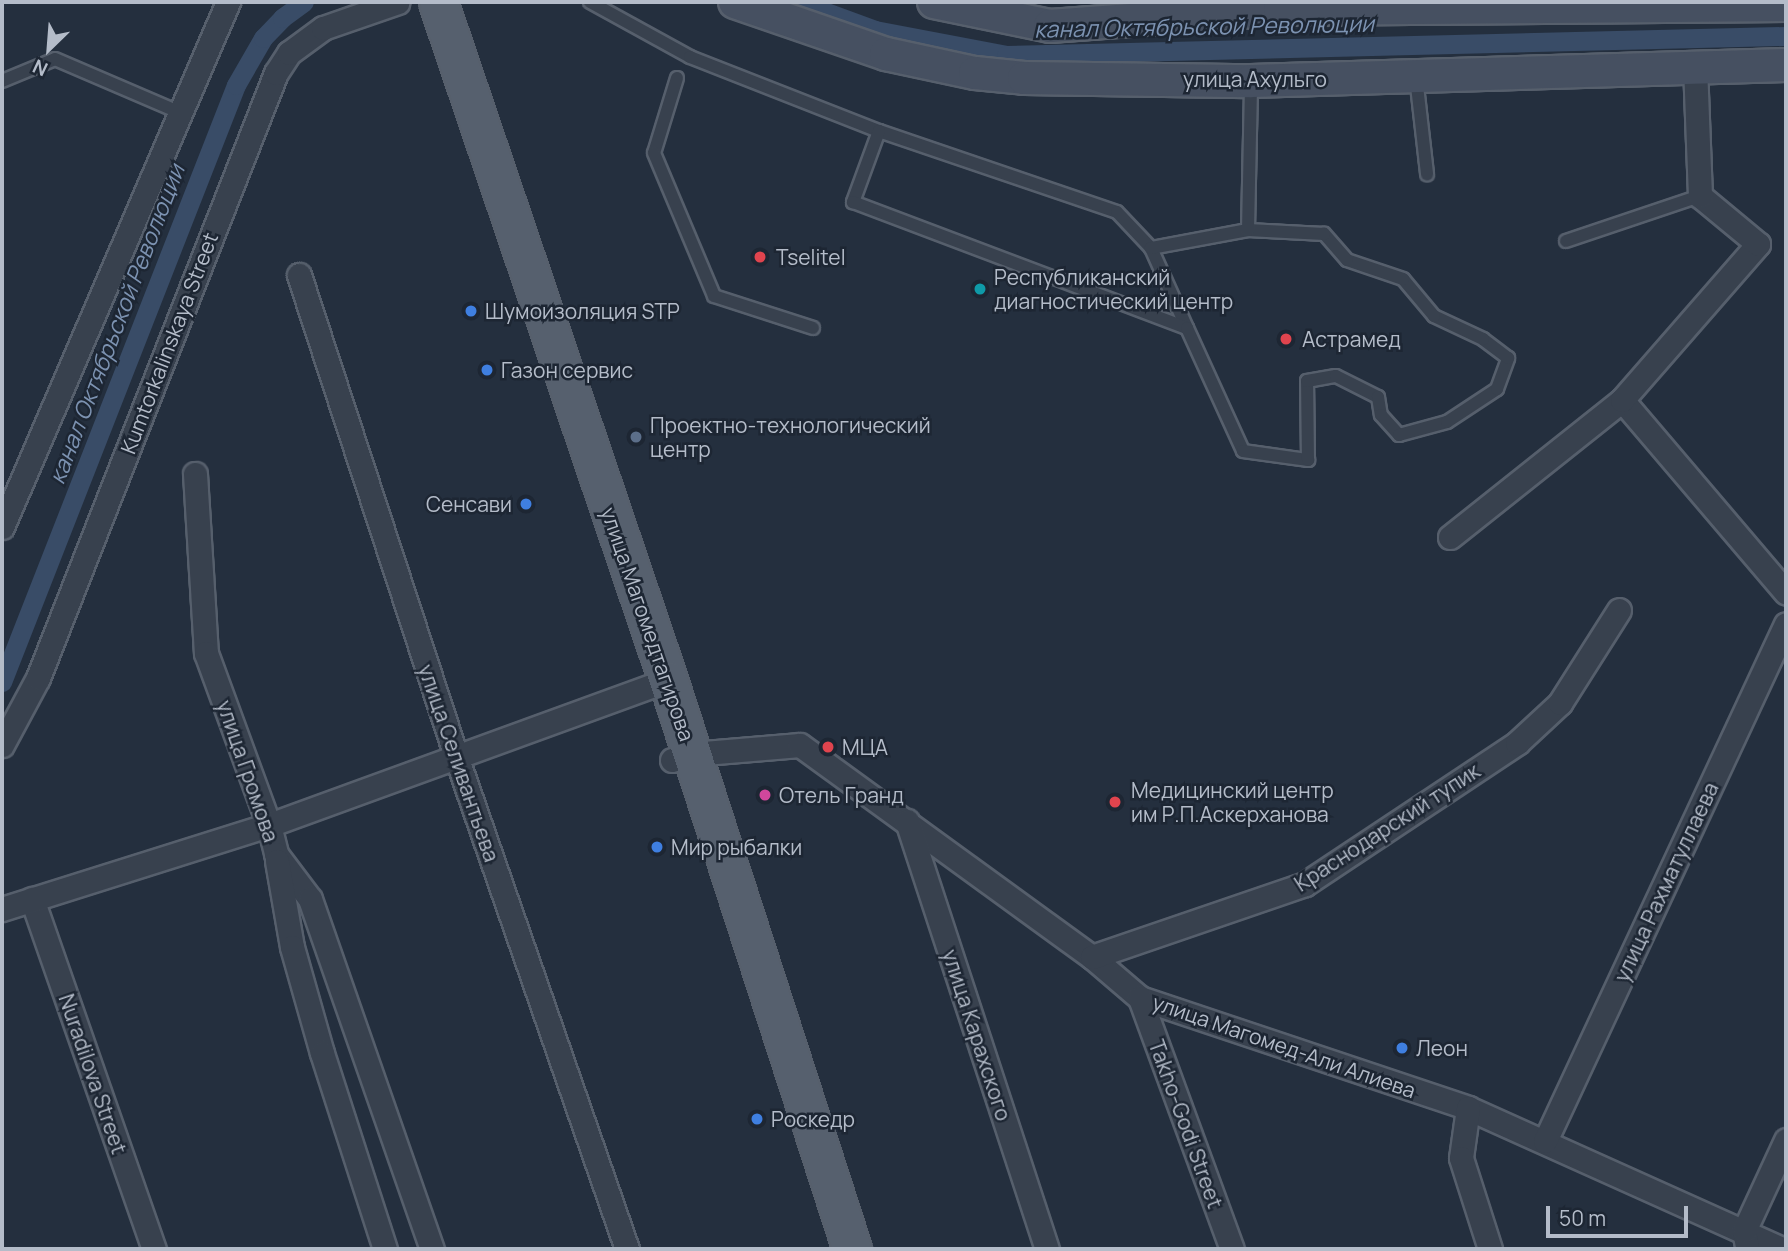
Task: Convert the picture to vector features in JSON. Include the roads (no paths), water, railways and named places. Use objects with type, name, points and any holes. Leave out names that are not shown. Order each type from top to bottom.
[{"type":"main road","name":"улица Магомедтагирова","points":[[418,2],[659,683]]},
{"type":"main road","name":"улица Магомедтагирова","points":[[438,2],[659,683],[830,1249]]},
{"type":"main road","name":"улица Ахульго","points":[[735,2],[886,54],[975,73],[1024,78],[1251,81],[1786,65]]},
{"type":"main road","points":[[934,2],[1050,26],[1280,5],[1786,5]]},
{"type":"main road","name":"улица Магомедтагирова","points":[[682,757],[852,1249]]},
{"type":"street","points":[[2,527],[228,2]]},
{"type":"street","name":"Kumtorkalinskaya Street","points":[[2,745],[37,678],[276,73],[297,46],[323,28],[398,2]]},
{"type":"street","points":[[1450,537],[1622,400],[1758,244],[1700,196],[1695,68]]},
{"type":"street","name":"улица Селивантьева","points":[[299,275],[457,759],[627,1249]]},
{"type":"street","points":[[1622,400],[1786,593]]},
{"type":"street","name":"улица Громова","points":[[195,474],[206,653],[269,825],[276,854],[310,899],[432,1249]]},
{"type":"street","name":"Краснодарский тупик","points":[[1092,957],[1305,884],[1517,743],[1560,703],[1619,610]]},
{"type":"street","name":"улица Рахматуллаева","points":[[1545,1141],[1786,624]]},
{"type":"street","points":[[2,909],[269,825],[457,759],[659,683]]},
{"type":"street","name":"улица Магомед-Али Алиева","points":[[682,757],[800,745],[1092,957],[1140,998],[1468,1108],[1545,1141],[1746,1240],[1782,1249]]},
{"type":"street","name":"улица Карахского","points":[[907,821],[1047,1249]]},
{"type":"street","points":[[276,854],[292,947],[322,1053],[385,1249]]},
{"type":"street","name":"Nuradilova Street","points":[[32,899],[154,1249]]},
{"type":"street","name":"Takho-Godi Street","points":[[1140,998],[1232,1249]]},
{"type":"street","points":[[1468,1108],[1461,1158],[1490,1249]]},
{"type":"street","points":[[1746,1240],[1786,1140]]},
{"type":"lane","points":[[590,2],[691,57],[879,131],[1117,212],[1151,248],[1243,451],[1308,460],[1307,382],[1336,376],[1378,397],[1381,415],[1399,435],[1447,422],[1497,389],[1508,358],[1483,338],[1434,316],[1403,279],[1347,260],[1324,234],[1248,230],[1151,248]]},
{"type":"lane","points":[[2,81],[55,59],[181,113]]},
{"type":"lane","points":[[1416,77],[1427,174]]},
{"type":"lane","points":[[677,78],[654,153],[714,296],[813,328]]},
{"type":"lane","points":[[1248,230],[1251,81]]},
{"type":"lane","points":[[879,131],[853,202],[1188,328]]},
{"type":"lane","points":[[1566,241],[1700,196]]},
{"type":"waterway","name":"канал Октябрьской Революции","points":[[2,682],[236,85],[263,38],[282,18],[304,2]]},
{"type":"waterway","name":"канал Октябрьской Революции","points":[[799,2],[875,30],[1006,55],[1786,36]]},
{"type":"place","name":"Tselitel","points":[[760,257]]},
{"type":"place","name":"Республиканский диагностический центр","points":[[980,289]]},
{"type":"place","name":"Шумоизоляция STP","points":[[471,311]]},
{"type":"place","name":"Астрамед","points":[[1286,339]]},
{"type":"place","name":"Газон сервис","points":[[487,370]]},
{"type":"place","name":"Проектно-технологический центр","points":[[636,437]]},
{"type":"place","name":"Сенсави","points":[[526,504]]},
{"type":"place","name":"МЦА","points":[[828,747]]},
{"type":"place","name":"Отель Гранд","points":[[765,795]]},
{"type":"place","name":"Медицинский центр им Р.П.Аскерханова","points":[[1115,802]]},
{"type":"place","name":"Мир рыбалки","points":[[657,847]]},
{"type":"place","name":"Леон","points":[[1402,1048]]},
{"type":"place","name":"Роскедр","points":[[757,1119]]}]
